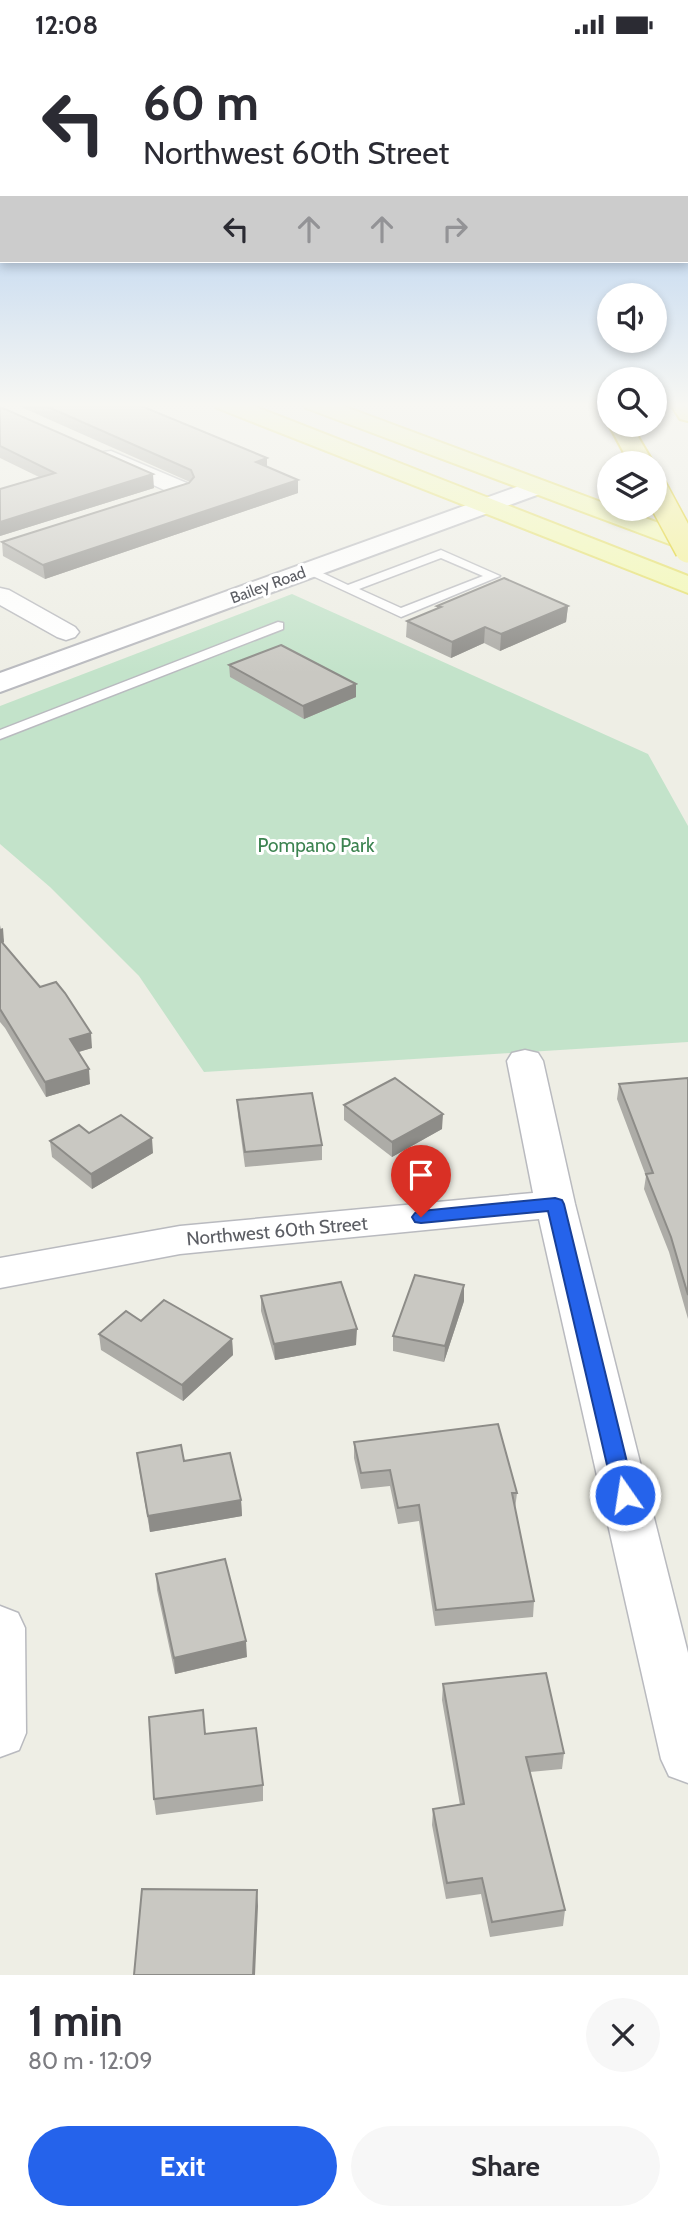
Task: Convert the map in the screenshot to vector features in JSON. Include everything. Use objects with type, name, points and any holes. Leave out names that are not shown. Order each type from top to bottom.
[{"type":"highway","points":[[667,511],[688,550]]},
{"type":"main road","points":[[452,493],[688,585]]},
{"type":"main road","points":[[552,493],[688,544]]},
{"type":"street","points":[[155,497],[168,493]]},
{"type":"street","name":"Bailey Road","points":[[0,656],[458,493]]},
{"type":"street","name":"Bailey Road","points":[[0,683],[521,493]]},
{"type":"street","points":[[0,595],[66,632]]},
{"type":"street","points":[[524,1061],[555,1204],[688,1759]]},
{"type":"street","name":"Northwest 60th Street","points":[[0,1273],[180,1240],[555,1204]]},
{"type":"street","points":[[0,1628],[0,1733]]},
{"type":"lane","points":[[308,571],[401,613],[494,576],[441,554],[348,589]]},
{"type":"lane","points":[[0,735],[278,627]]},
{"type":"green space","name":"Pompano Park","points":[[292,594],[648,754],[688,826],[688,1042],[204,1072],[139,976],[50,887],[0,844],[0,706]]},
{"type":"building","points":[[0,493],[93,493],[0,522]]},
{"type":"building","points":[[158,493],[259,493],[43,565],[2,542]]},
{"type":"building","points":[[504,578],[568,606],[501,634],[485,627],[452,642],[407,621],[441,607],[437,606]]},
{"type":"building","points":[[281,645],[356,684],[303,706],[229,665]]},
{"type":"building","points":[[0,940],[40,987],[56,982],[65,993],[91,1033],[70,1039],[89,1069],[45,1082],[0,1009]]},
{"type":"building","points":[[395,1078],[443,1114],[392,1142],[344,1105]]},
{"type":"building","points":[[688,1078],[688,1295],[671,1237],[646,1174],[653,1173],[619,1084]]},
{"type":"building","points":[[312,1093],[322,1145],[245,1152],[237,1100]]},
{"type":"building","points":[[121,1115],[152,1138],[91,1174],[50,1141],[79,1125],[89,1133]]},
{"type":"building","points":[[415,1275],[464,1285],[445,1346],[393,1336]]},
{"type":"building","points":[[341,1282],[357,1329],[274,1344],[261,1296]]},
{"type":"building","points":[[164,1300],[232,1339],[182,1385],[99,1334],[126,1311],[141,1321]]},
{"type":"building","points":[[498,1424],[517,1493],[512,1493],[534,1601],[436,1610],[419,1505],[398,1508],[390,1470],[361,1473],[354,1442]]},
{"type":"building","points":[[181,1445],[184,1461],[230,1453],[241,1500],[148,1516],[137,1453]]},
{"type":"building","points":[[225,1559],[246,1641],[174,1658],[156,1574]]},
{"type":"building","points":[[546,1673],[564,1753],[526,1757],[565,1910],[492,1922],[482,1878],[447,1883],[433,1809],[464,1804],[443,1684]]},
{"type":"building","points":[[203,1710],[205,1734],[256,1728],[263,1785],[154,1799],[149,1717]]},
{"type":"building","points":[[142,1889],[257,1890],[253,1975],[134,1975]]},
{"type":"route","points":[[421,1217],[555,1204],[625,1495]]}]
